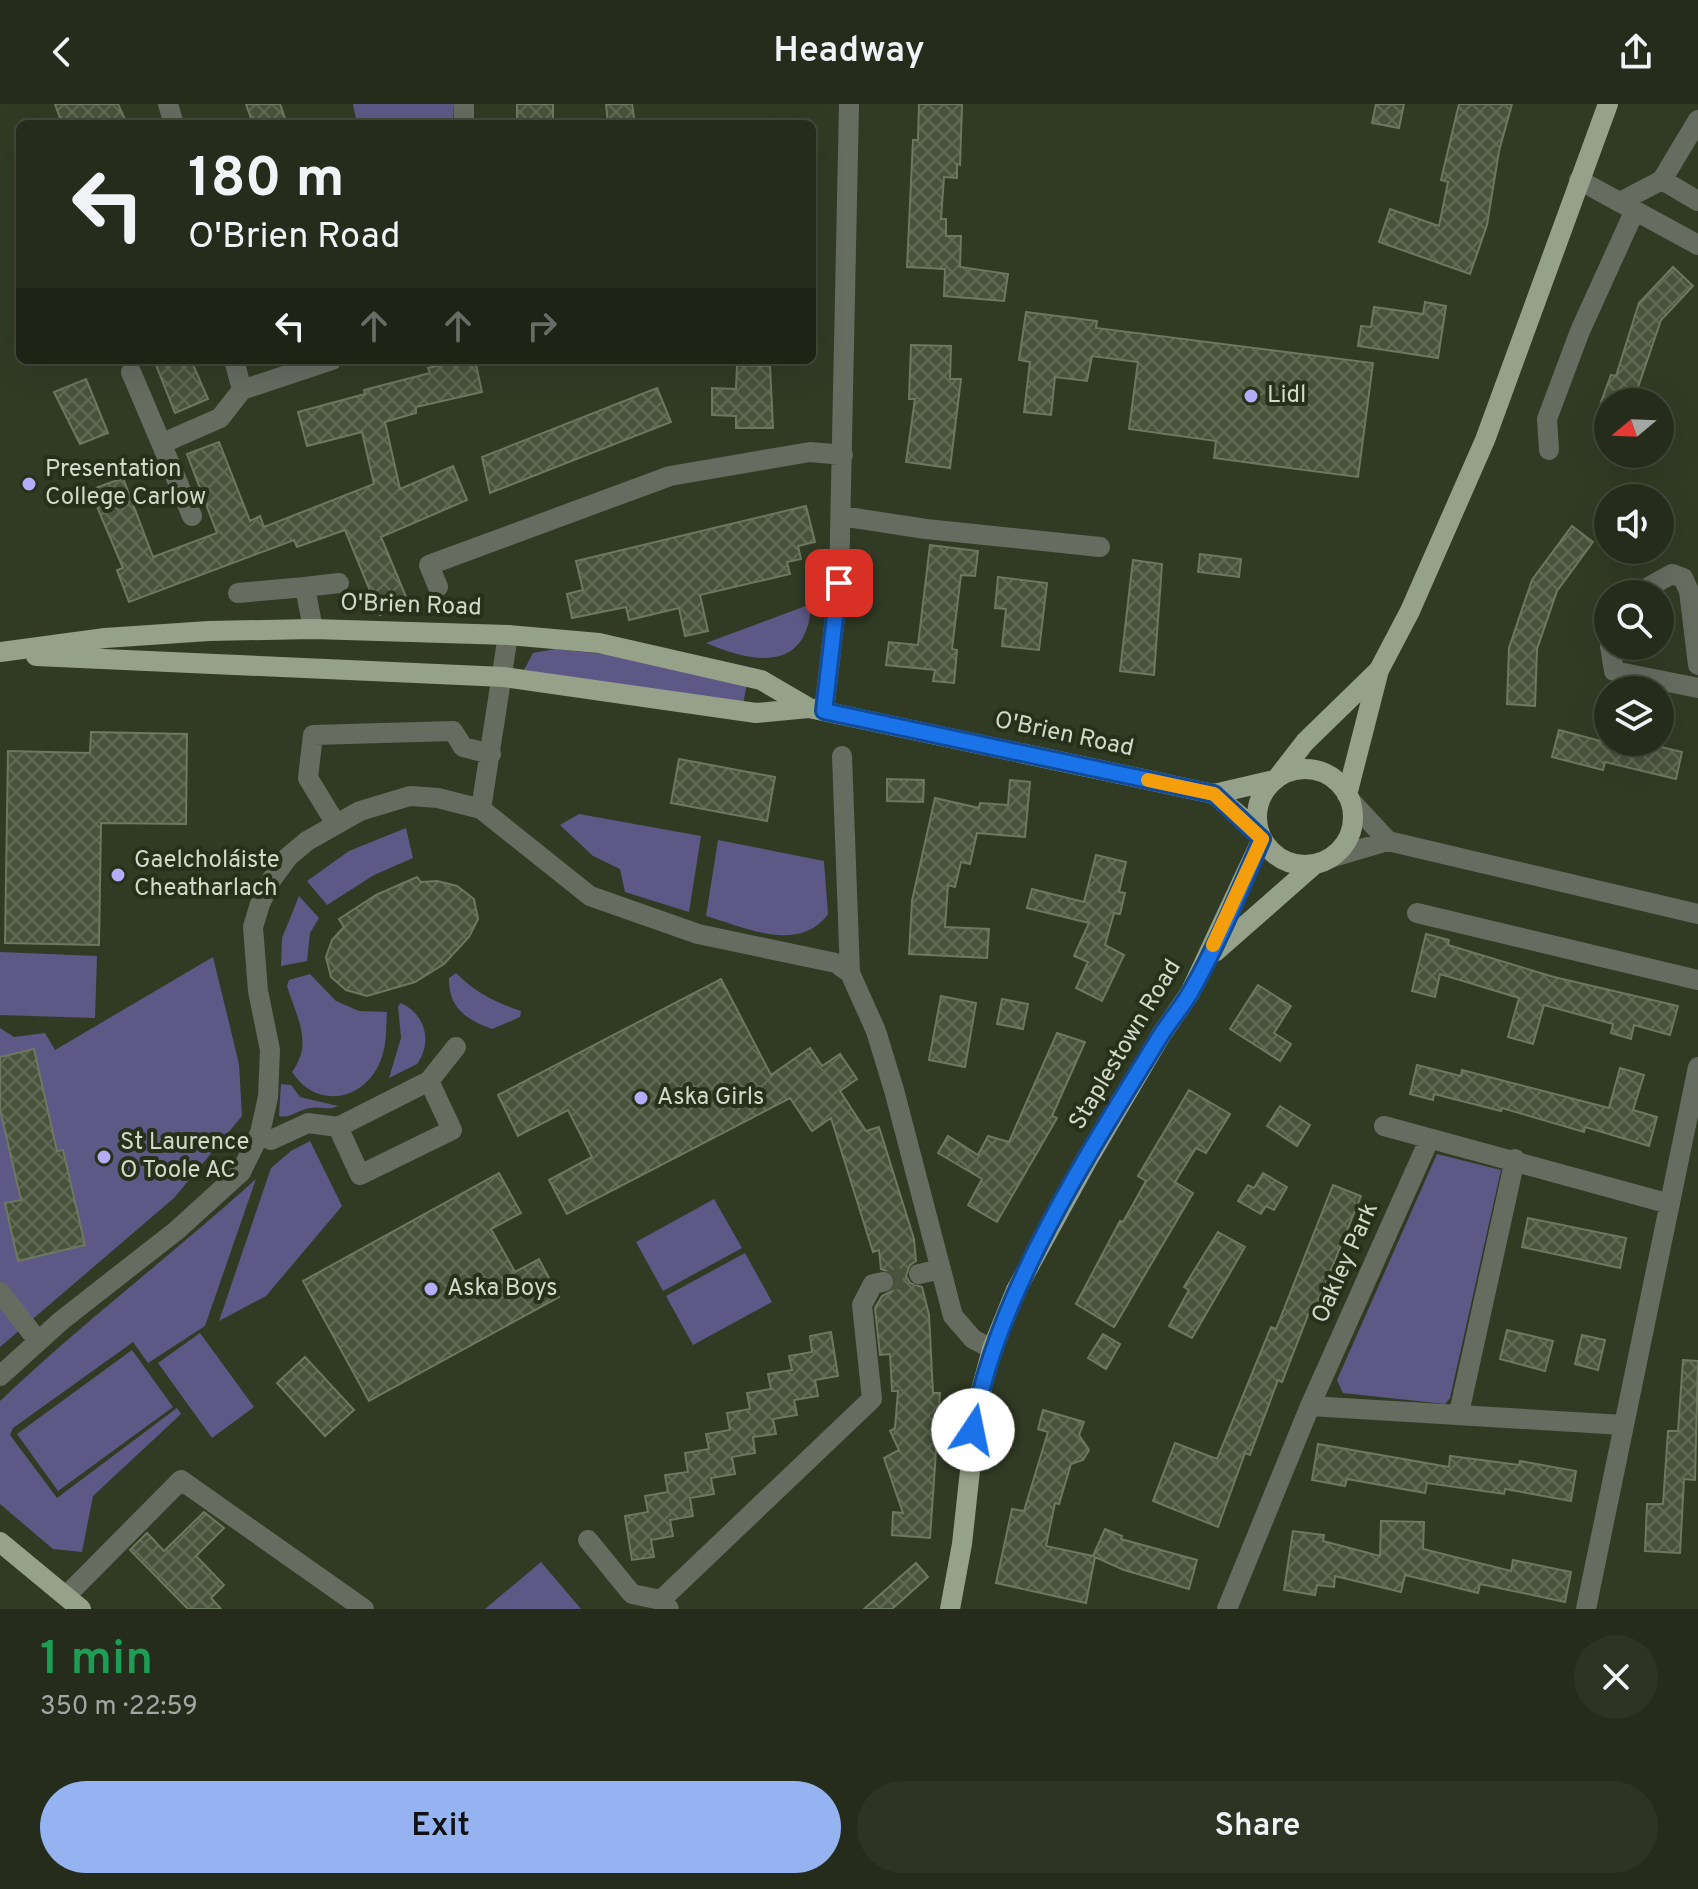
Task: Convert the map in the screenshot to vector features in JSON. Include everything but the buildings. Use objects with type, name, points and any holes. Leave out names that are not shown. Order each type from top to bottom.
[{"type":"main road","points":[[1379,670],[1305,742],[1258,804],[1261,836],[1283,860],[1298,865],[1323,861],[1343,847],[1351,832],[1349,798],[1379,670],[1410,611],[1485,440],[1608,104]]},
{"type":"main road","name":"O'Brien Road","points":[[0,653],[105,638],[313,629],[508,635],[599,643],[761,680],[816,709],[1214,794],[1276,778]]},
{"type":"main road","name":"O'Brien Road","points":[[0,653],[504,677],[756,713],[816,709]]},
{"type":"main road","points":[[1276,778],[1300,769],[1315,770],[1330,776],[1349,798]]},
{"type":"main road","name":"O'Brien Road","points":[[1214,794],[1261,836]]},
{"type":"main road","name":"Staplestown Road","points":[[950,1609],[962,1544],[977,1406],[992,1349],[1016,1290],[1087,1161],[1161,1035],[1190,993],[1261,836]]},
{"type":"main road","name":"Staplestown Road","points":[[1206,960],[1263,906],[1323,861]]},
{"type":"main road","points":[[0,1542],[73,1602]]},
{"type":"street","points":[[816,709],[839,583],[849,104]]},
{"type":"street","points":[[1549,450],[1547,419],[1628,206],[1662,180],[1698,120]]},
{"type":"street","points":[[1579,180],[1698,245]]},
{"type":"street","points":[[1662,180],[1698,201]]},
{"type":"street","points":[[235,364],[242,390]]},
{"type":"street","points":[[163,443],[220,418],[242,390],[320,364]]},
{"type":"street","points":[[131,372],[192,516]]},
{"type":"street","points":[[438,587],[429,565],[670,476],[810,452],[843,455]]},
{"type":"street","points":[[841,516],[1100,547]]},
{"type":"street","points":[[1661,580],[1672,574],[1683,578],[1689,591],[1698,665]]},
{"type":"street","points":[[238,593],[339,583]]},
{"type":"street","points":[[305,587],[313,629]]},
{"type":"street","points":[[481,809],[504,677],[508,635]]},
{"type":"street","points":[[1612,660],[1614,671],[1698,688]]},
{"type":"street","points":[[336,824],[308,778],[313,735],[453,731],[463,747],[491,754]]},
{"type":"street","points":[[842,756],[850,973],[885,1060],[953,1316],[973,1339],[992,1349]]},
{"type":"street","points":[[0,1376],[38,1341],[177,1230],[241,1172],[260,1133],[268,1097],[270,1050],[258,991],[253,927],[272,879],[288,857],[336,824],[383,802],[410,796],[481,809],[590,896],[698,934],[836,963],[850,973]]},
{"type":"street","points":[[1349,798],[1388,841]]},
{"type":"street","points":[[1323,861],[1388,841],[1698,914]]},
{"type":"street","points":[[1417,913],[1698,980]]},
{"type":"street","points":[[260,1133],[271,1140],[308,1123],[338,1127],[429,1081],[456,1047]]},
{"type":"street","points":[[1586,1609],[1698,1067]]},
{"type":"street","points":[[338,1127],[360,1175],[452,1130],[429,1081]]},
{"type":"street","points":[[1384,1126],[1429,1140],[1515,1159],[1670,1204]]},
{"type":"street","name":"Oakley Park","points":[[1227,1609],[1310,1406],[1429,1140]]},
{"type":"street","points":[[1459,1413],[1515,1159]]},
{"type":"street","points":[[919,1274],[941,1269]]},
{"type":"street","points":[[588,1540],[632,1594],[665,1605],[872,1399],[862,1305],[873,1284],[883,1282]]},
{"type":"street","points":[[0,1292],[38,1341]]},
{"type":"street","points":[[1310,1406],[1623,1425]]},
{"type":"street","points":[[73,1602],[181,1480],[364,1609]]},
{"type":"shaded area","points":[[353,104],[454,104],[453,120],[356,120]]},
{"type":"shaded area","points":[[811,604],[808,626],[800,642],[789,652],[776,657],[743,655],[706,643]]},
{"type":"shaded area","points":[[555,649],[613,655],[747,684],[743,704],[524,670],[533,653]]},
{"type":"shaded area","points":[[579,814],[701,836],[689,912],[625,892],[620,869],[593,856],[560,825]]},
{"type":"shaded area","points":[[406,828],[413,858],[374,875],[327,905],[307,881],[349,851]]},
{"type":"shaded area","points":[[718,840],[824,861],[828,914],[816,926],[802,933],[787,935],[754,931],[706,916]]},
{"type":"shaded area","points":[[299,896],[319,918],[310,933],[307,961],[281,966],[282,938]]},
{"type":"shaded area","points":[[0,952],[97,956],[95,1018],[0,1015]]},
{"type":"shaded area","name":"St Laurence O Toole AC","points":[[213,957],[239,1064],[242,1116],[174,1198],[0,1347],[0,1028],[14,1037],[45,1033],[55,1050]]},
{"type":"shaded area","points":[[456,973],[486,996],[521,1011],[520,1017],[492,1029],[467,1017],[452,997],[449,978]]},
{"type":"shaded area","points":[[310,974],[336,1001],[359,1011],[387,1012],[385,1044],[380,1062],[362,1086],[339,1096],[313,1092],[292,1072],[302,1051],[302,1040],[287,986],[289,980]]},
{"type":"shaded area","points":[[401,1003],[421,1021],[425,1047],[417,1064],[389,1078],[401,1038],[398,1006]]},
{"type":"shaded area","points":[[281,1084],[291,1085],[300,1097],[338,1106],[311,1108],[279,1116]]},
{"type":"shaded area","points":[[310,1141],[342,1206],[266,1296],[219,1321],[271,1168],[291,1151]]},
{"type":"shaded area","points":[[1437,1154],[1501,1170],[1450,1398],[1445,1404],[1343,1393],[1337,1380]]},
{"type":"shaded area","points":[[256,1179],[205,1326],[148,1363],[133,1342],[13,1428],[10,1435],[57,1498],[177,1408],[181,1414],[93,1496],[82,1552],[53,1549],[0,1504],[0,1401]]},
{"type":"shaded area","points":[[714,1199],[742,1248],[663,1291],[636,1242]]},
{"type":"shaded area","points":[[745,1253],[772,1302],[693,1345],[666,1296]]},
{"type":"shaded area","points":[[200,1333],[254,1407],[212,1438],[158,1363]]},
{"type":"shaded area","points":[[132,1350],[173,1407],[58,1491],[17,1434]]},
{"type":"shaded area","points":[[541,1562],[581,1609],[485,1609]]},
{"type":"tunnel","points":[[883,1282],[919,1274]]},
{"type":"slow traffic","points":[[1148,780],[1214,794],[1260,833],[1262,839],[1213,945]]},
{"type":"place","name":"Lidl","points":[[1251,396]]},
{"type":"place","name":"Presentation College Carlow","points":[[29,484]]},
{"type":"place","name":"Gaelcholáiste Cheatharlach","points":[[118,875]]},
{"type":"place","name":"Aska Girls","points":[[641,1098]]},
{"type":"place","name":"St Laurence O Toole AC","points":[[104,1157]]},
{"type":"place","name":"Aska Boys","points":[[431,1289]]},
{"type":"route","points":[[839,583],[824,711],[1214,794],[1260,833],[1262,839],[1190,993],[1161,1035],[1087,1161],[1016,1290],[992,1349],[973,1430]]}]
